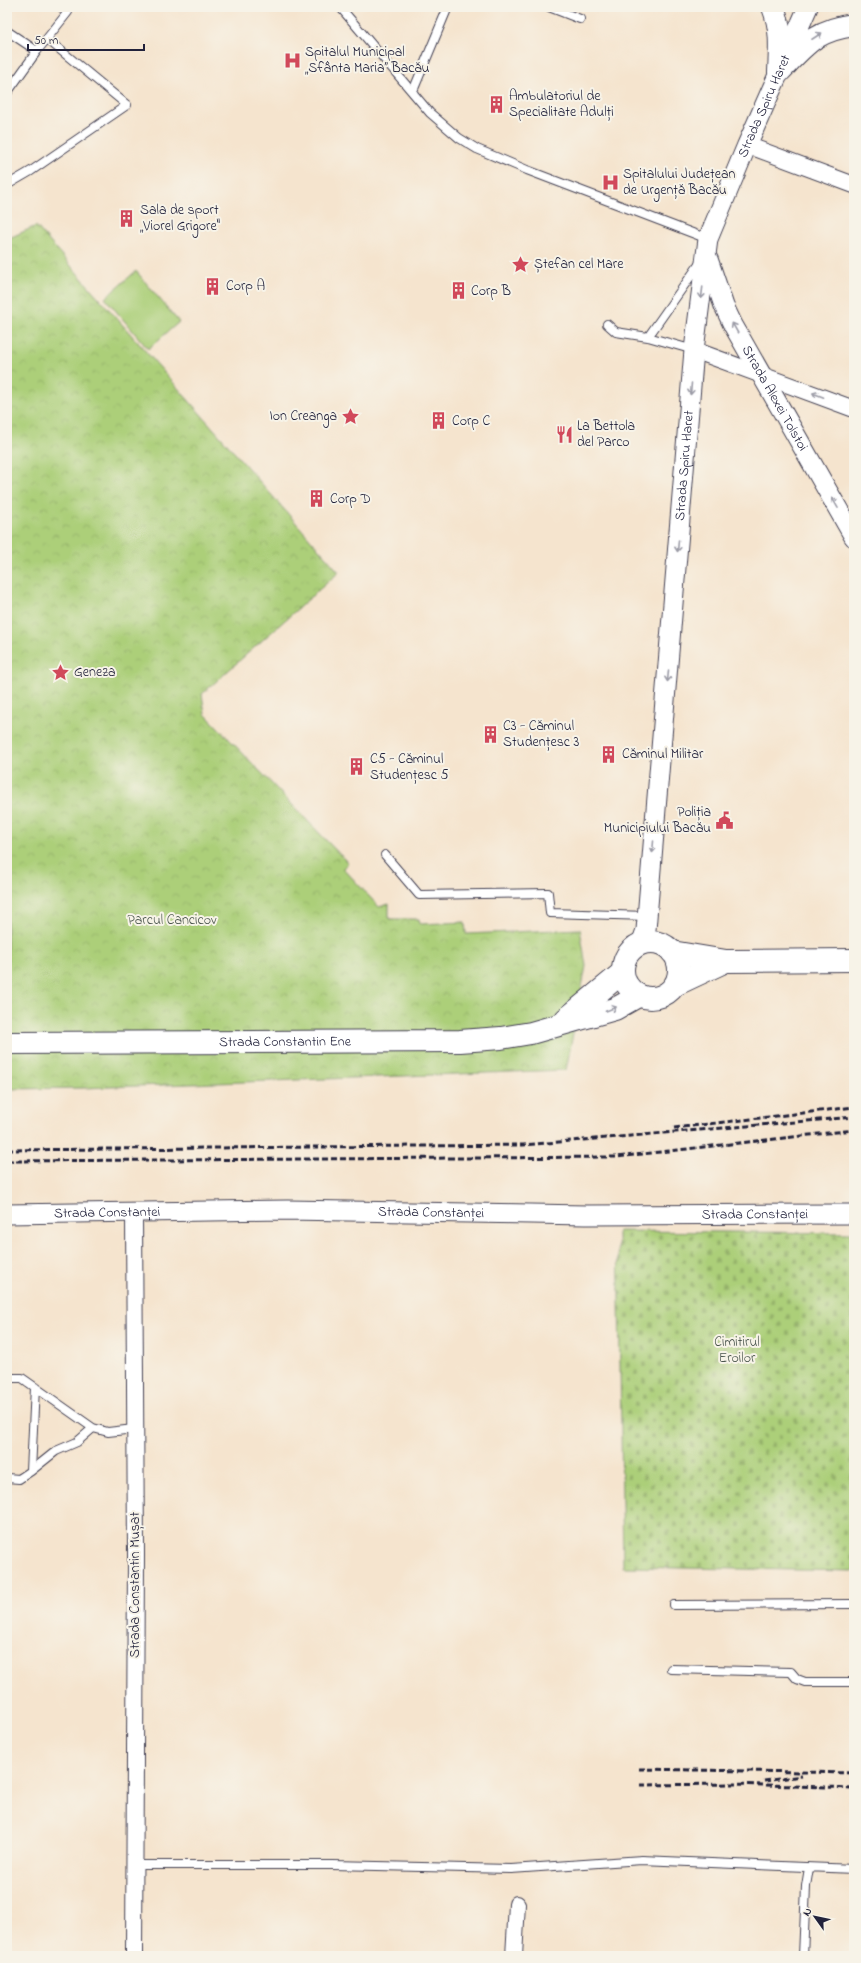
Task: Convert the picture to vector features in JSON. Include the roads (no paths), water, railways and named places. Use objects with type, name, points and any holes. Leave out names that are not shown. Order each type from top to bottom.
[{"type":"main road","points":[[773,7],[778,19],[781,39],[779,72]]},
{"type":"main road","points":[[779,72],[807,42],[822,32],[839,27],[854,25]]},
{"type":"main road","points":[[652,942],[664,945],[672,952],[678,962],[679,974],[675,985],[667,994],[655,998],[647,998],[638,996],[630,990],[625,982],[622,972],[623,963],[633,948],[641,944],[652,942]]},
{"type":"main road","points":[[672,952],[726,961],[854,960]]},
{"type":"main road","points":[[675,985],[726,961]]},
{"type":"main road","name":"Strada Constantin Ene","points":[[560,1024],[622,972]]},
{"type":"main road","name":"Strada Constantin Ene","points":[[7,1043],[460,1041],[501,1038],[530,1033],[587,1018],[614,1008],[638,996]]},
{"type":"street","name":"Strada Spiru Haret","points":[[641,944],[646,930],[694,350],[707,247],[747,145],[808,7]]},
{"type":"street","points":[[747,145],[854,185]]},
{"type":"street","name":"Strada Alexei Tolstoi","points":[[707,247],[724,306],[854,537]]},
{"type":"street","points":[[694,350],[854,409]]},
{"type":"street","name":"Strada Constanței","points":[[7,1214],[287,1210],[586,1215],[854,1214]]},
{"type":"street","name":"Strada Constantin Mușat","points":[[134,1213],[134,1429],[136,1556],[134,1956]]},
{"type":"street","points":[[514,1956],[517,1904]]},
{"type":"lane","points":[[340,7],[443,126],[477,149],[707,247],[648,337]]},
{"type":"lane","points":[[413,91],[448,7]]},
{"type":"lane","points":[[549,7],[580,19]]},
{"type":"lane","points":[[7,93],[67,9]]},
{"type":"lane","points":[[7,31],[37,51]]},
{"type":"lane","points":[[7,185],[31,171],[127,105],[47,39]]},
{"type":"lane","points":[[607,324],[616,332],[648,337],[694,350]]},
{"type":"lane","points":[[385,855],[419,895],[548,893],[550,913],[647,916]]},
{"type":"lane","points":[[7,1378],[22,1378],[93,1428],[108,1432],[134,1429]]},
{"type":"lane","points":[[31,1471],[35,1387]]},
{"type":"lane","points":[[7,1478],[19,1479],[56,1451],[77,1442],[93,1428]]},
{"type":"lane","points":[[674,1604],[854,1604]]},
{"type":"lane","points":[[671,1669],[791,1672],[797,1679],[805,1682],[854,1682]]},
{"type":"lane","points":[[134,1865],[325,1865],[511,1869],[642,1860],[854,1869]]},
{"type":"lane","points":[[803,1956],[806,1886],[809,1868]]},
{"type":"railway","points":[[674,1128],[854,1107]]},
{"type":"railway","points":[[7,1150],[523,1145],[854,1117]]},
{"type":"railway","points":[[7,1161],[616,1157],[854,1130]]},
{"type":"railway","points":[[639,1769],[854,1773]]},
{"type":"railway","points":[[764,1781],[802,1776]]},
{"type":"railway","points":[[640,1785],[734,1784],[854,1788]]},
{"type":"place","name":"Spitalul Municipal „Sfânta Maria” Bacău","points":[[292,60]]},
{"type":"place","name":"Ambulatoriul de Specialitate Adulți","points":[[496,104]]},
{"type":"place","name":"Spitalului Județean de Urgență Bacău","points":[[610,182]]},
{"type":"place","name":"Sala de sport „Viorel Grigore\"","points":[[127,218]]},
{"type":"place","name":"Ștefan cel Mare","points":[[521,264]]},
{"type":"place","name":"Corp A","points":[[213,286]]},
{"type":"place","name":"Corp B","points":[[458,291]]},
{"type":"place","name":"Ion Creanga","points":[[350,416]]},
{"type":"place","name":"Corp C","points":[[439,421]]},
{"type":"place","name":"La Bettola del Parco","points":[[564,434]]},
{"type":"place","name":"Corp D","points":[[317,499]]},
{"type":"place","name":"Geneza","points":[[61,672]]},
{"type":"place","name":"C3 - Căminul Studențesc 3","points":[[490,734]]},
{"type":"place","name":"Căminul Militar","points":[[609,754]]},
{"type":"place","name":"C5 - Căminul Studențesc 5","points":[[357,767]]},
{"type":"place","name":"Poliția Municipiului Bacău","points":[[724,820]]},
{"type":"park label","name":"Parcul Cancicov","points":[[172,920]]},
{"type":"park label","name":"Cimitirul Eroilor","points":[[737,1350]]}]
